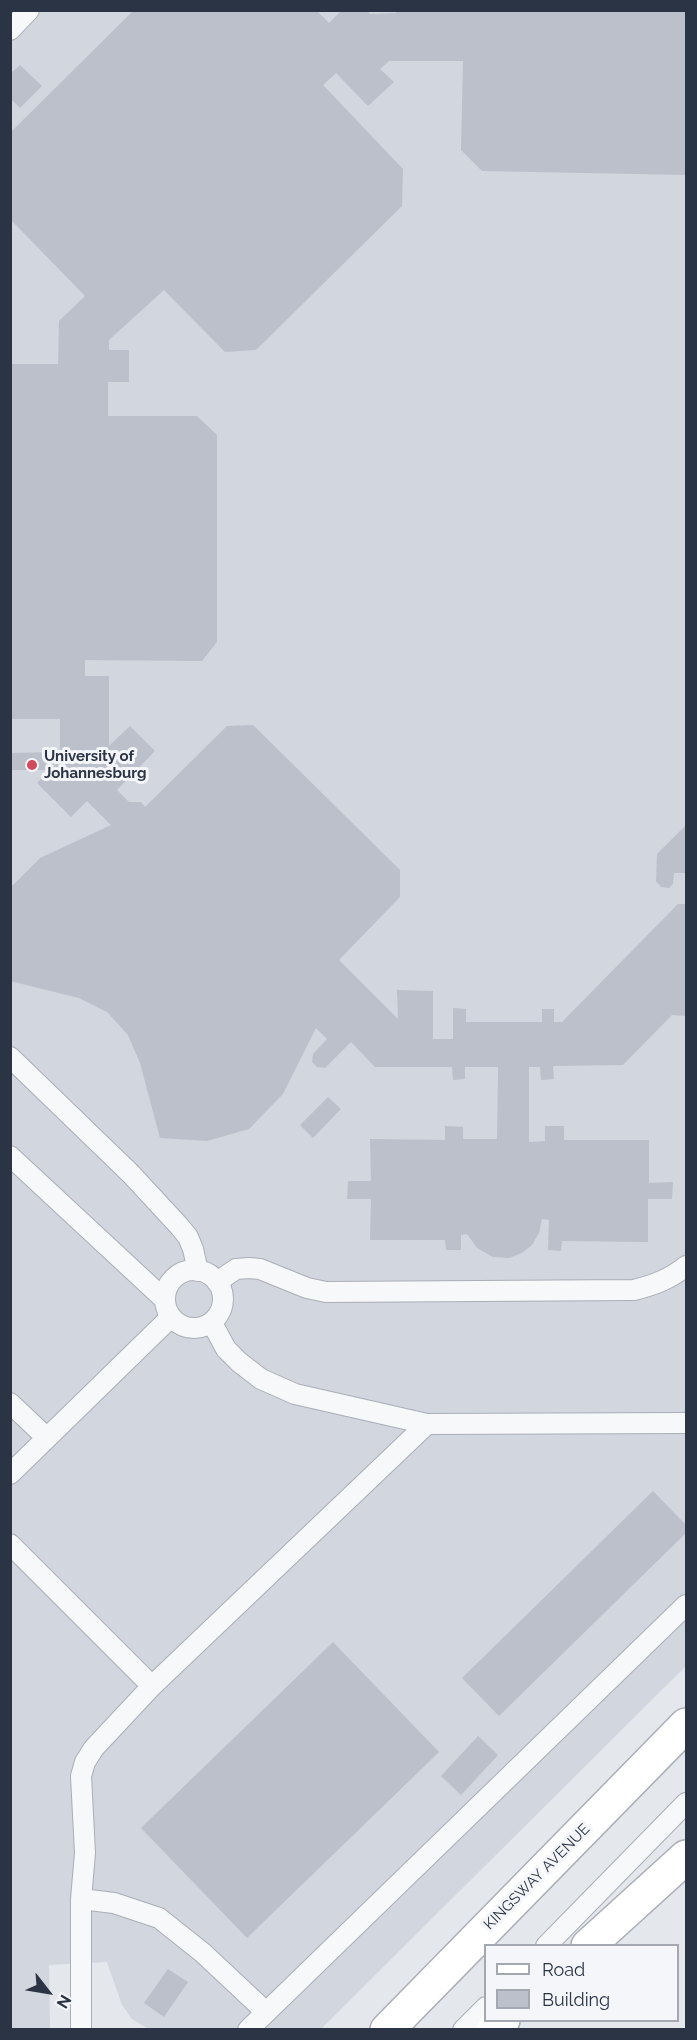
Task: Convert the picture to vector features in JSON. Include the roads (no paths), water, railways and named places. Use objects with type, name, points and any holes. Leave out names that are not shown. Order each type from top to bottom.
[{"type":"main road","name":"KINGSWAY AVENUE","points":[[387,2030],[687,1725]]},
{"type":"main road","points":[[590,1944],[687,1857]]},
{"type":"lane","points":[[10,30],[29,10]]},
{"type":"lane","points":[[10,1057],[131,1174],[180,1227],[194,1249],[198,1271]]},
{"type":"lane","points":[[10,1156],[168,1308],[179,1324],[190,1328],[212,1323],[219,1314],[222,1303],[222,1292],[218,1282],[209,1274],[186,1271],[175,1277],[167,1287],[168,1308],[47,1438],[10,1474]]},
{"type":"lane","points":[[218,1282],[237,1269],[249,1268],[260,1269],[307,1288],[327,1292],[634,1290],[668,1279],[687,1266]]},
{"type":"lane","points":[[212,1323],[226,1348],[239,1362],[261,1379],[295,1394],[427,1424],[687,1423]]},
{"type":"lane","points":[[10,1403],[47,1438]]},
{"type":"lane","points":[[81,2030],[81,1899],[85,1853],[81,1776],[85,1762],[94,1749],[152,1686],[427,1424]]},
{"type":"lane","points":[[10,1544],[152,1686]]},
{"type":"lane","points":[[248,2030],[687,1605]]},
{"type":"lane","points":[[548,1944],[687,1803]]},
{"type":"lane","points":[[81,1899],[114,1903],[159,1918],[203,1953],[266,2012]]},
{"type":"lane","points":[[463,2030],[484,2009]]},
{"type":"place","name":"University of Johannesburg","points":[[32,765]]}]
